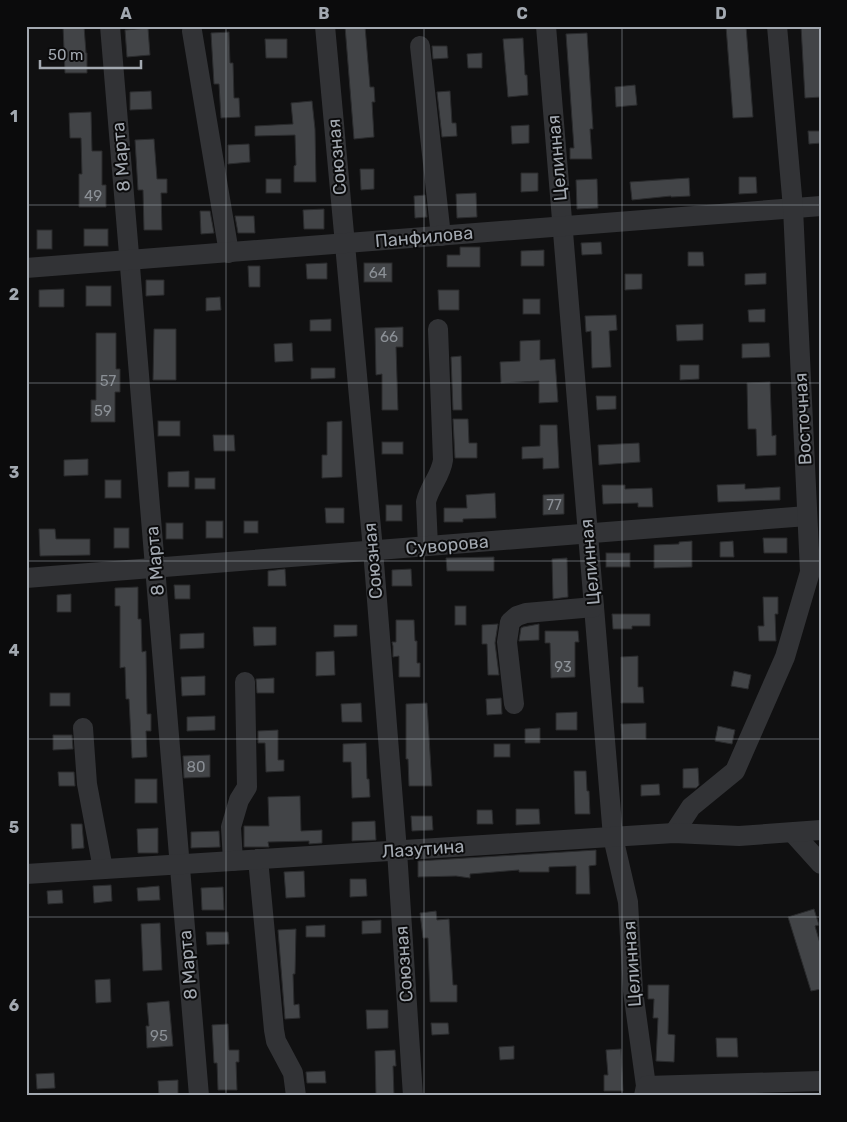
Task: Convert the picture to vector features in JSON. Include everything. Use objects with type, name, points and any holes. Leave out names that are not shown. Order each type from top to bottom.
[{"type":"street","name":"8 Марта","points":[[110,26],[199,1096]]},
{"type":"street","name":"Союзная","points":[[325,26],[373,550],[397,851],[413,1096]]},
{"type":"street","name":"Целинная","points":[[546,26],[613,837],[628,902],[633,991],[645,1091]]},
{"type":"street","name":"Восточная","points":[[674,834],[691,808],[735,771],[785,657],[810,572],[793,208],[776,26]]},
{"type":"street","points":[[192,31],[229,252]]},
{"type":"street","points":[[420,46],[441,236]]},
{"type":"street","name":"Панфилова","points":[[26,268],[821,206]]},
{"type":"street","points":[[428,546],[426,502],[442,468],[443,460],[438,329]]},
{"type":"street","name":"Суворова","points":[[26,578],[807,516]]},
{"type":"street","points":[[514,704],[507,642],[510,622],[517,616],[526,613],[594,607]]},
{"type":"street","points":[[233,861],[231,827],[239,800],[247,787],[245,682]]},
{"type":"street","points":[[83,728],[87,784],[103,869]]},
{"type":"street","name":"Лазутина","points":[[26,874],[613,837],[674,834],[740,836],[821,830]]},
{"type":"street","points":[[793,833],[821,864]]},
{"type":"street","points":[[258,859],[274,1030],[276,1041],[293,1073],[296,1096]]},
{"type":"street","points":[[645,1091],[821,1081]]},
{"type":"building","points":[[63,26],[84,26],[87,73],[65,73]]},
{"type":"building","points":[[345,26],[365,26],[370,87],[374,87],[375,102],[372,102],[374,137],[354,139]]},
{"type":"building","points":[[726,26],[746,26],[753,117],[733,118]]},
{"type":"building","points":[[801,26],[821,26],[821,97],[805,98]]},
{"type":"building","points":[[148,28],[150,55],[127,57],[125,30]]},
{"type":"building","points":[[229,32],[230,63],[233,63],[234,98],[239,98],[240,117],[221,118],[219,84],[214,84],[211,33]]},
{"type":"building","points":[[587,33],[593,129],[590,129],[592,159],[570,159],[570,148],[574,148],[566,34]]},
{"type":"building","points":[[523,38],[528,95],[508,97],[503,39]]},
{"type":"building","points":[[265,39],[287,39],[287,58],[266,58]]},
{"type":"building","points":[[432,46],[447,46],[448,58],[433,59]]},
{"type":"building","points":[[482,53],[482,68],[468,68],[467,54]]},
{"type":"building","points":[[635,85],[637,105],[616,107],[615,87]]},
{"type":"building","points":[[151,91],[152,109],[130,110],[130,92]]},
{"type":"building","points":[[450,91],[452,123],[456,123],[457,136],[442,137],[437,92]]},
{"type":"building","points":[[312,101],[315,129],[316,182],[294,182],[294,166],[296,165],[295,135],[255,136],[255,126],[293,124],[291,103]]},
{"type":"building","points":[[91,112],[92,151],[102,151],[102,185],[106,185],[106,207],[79,207],[79,174],[82,174],[81,138],[70,138],[69,113]]},
{"type":"building","points":[[529,125],[529,143],[512,144],[511,126]]},
{"type":"building","points":[[808,131],[821,131],[821,143],[809,144]]},
{"type":"building","points":[[154,139],[157,179],[167,179],[167,193],[161,193],[162,230],[144,230],[143,190],[138,190],[135,140]]},
{"type":"building","points":[[249,144],[250,162],[228,164],[228,145]]},
{"type":"building","points":[[360,169],[374,169],[374,189],[361,190]]},
{"type":"building","points":[[521,173],[538,173],[538,191],[521,192]]},
{"type":"building","points":[[739,177],[756,177],[757,193],[739,194]]},
{"type":"building","points":[[689,178],[690,196],[632,200],[630,182]]},
{"type":"building","points":[[266,179],[281,179],[281,193],[266,193]]},
{"type":"building","points":[[597,179],[598,208],[577,209],[576,180]]},
{"type":"building","points":[[476,193],[477,217],[457,218],[456,194]]},
{"type":"building","points":[[425,195],[427,217],[415,218],[414,196]]},
{"type":"building","points":[[324,209],[324,229],[304,229],[303,210]]},
{"type":"building","points":[[200,211],[210,211],[214,233],[201,234]]},
{"type":"building","points":[[235,216],[254,216],[255,233],[238,233]]},
{"type":"building","points":[[84,229],[108,229],[108,246],[84,246]]},
{"type":"building","points":[[37,230],[52,230],[52,249],[37,249]]},
{"type":"building","points":[[601,242],[602,254],[582,255],[581,243]]},
{"type":"building","points":[[460,247],[480,247],[480,267],[447,267],[447,255],[460,255]]},
{"type":"building","points":[[544,250],[544,266],[521,266],[521,251]]},
{"type":"building","points":[[688,252],[703,252],[704,266],[688,266]]},
{"type":"building","points":[[327,263],[327,279],[307,279],[306,264]]},
{"type":"building","points":[[364,263],[392,263],[392,282],[364,282]]},
{"type":"building","points":[[248,266],[260,266],[260,287],[249,287]]},
{"type":"building","points":[[766,273],[766,284],[745,285],[745,274]]},
{"type":"building","points":[[625,274],[642,274],[642,289],[625,290]]},
{"type":"building","points":[[146,280],[164,280],[164,295],[146,296]]},
{"type":"building","points":[[86,286],[111,286],[111,306],[86,306]]},
{"type":"building","points":[[64,289],[64,307],[39,307],[39,290]]},
{"type":"building","points":[[438,290],[459,290],[459,310],[439,310]]},
{"type":"building","points":[[220,297],[221,310],[206,311],[206,298]]},
{"type":"building","points":[[523,299],[540,299],[540,314],[523,314]]},
{"type":"building","points":[[765,309],[765,322],[749,322],[748,310]]},
{"type":"building","points":[[616,315],[617,330],[609,331],[611,367],[592,368],[591,331],[586,332],[585,316]]},
{"type":"building","points":[[331,319],[331,331],[310,331],[310,320]]},
{"type":"building","points":[[703,324],[703,340],[677,341],[676,325]]},
{"type":"building","points":[[403,327],[403,347],[396,347],[398,410],[382,410],[382,374],[376,375],[375,328]]},
{"type":"building","points":[[154,329],[176,329],[176,380],[153,380]]},
{"type":"building","points":[[96,333],[116,333],[116,369],[120,369],[120,392],[115,392],[115,422],[91,422],[91,400],[96,400]]},
{"type":"building","points":[[540,340],[540,360],[555,359],[558,402],[539,403],[539,381],[501,383],[500,362],[520,361],[520,341]]},
{"type":"building","points":[[292,343],[293,361],[275,362],[274,344]]},
{"type":"building","points":[[769,343],[770,357],[742,358],[742,344]]},
{"type":"building","points":[[461,356],[462,410],[453,410],[451,357]]},
{"type":"building","points":[[680,365],[699,365],[699,379],[680,380]]},
{"type":"building","points":[[311,368],[335,368],[335,378],[311,379]]},
{"type":"building","points":[[770,382],[772,436],[776,435],[776,455],[757,456],[756,429],[748,429],[747,383]]},
{"type":"building","points":[[596,396],[616,396],[616,409],[597,410]]},
{"type":"building","points":[[453,419],[468,419],[469,443],[477,443],[477,458],[455,458]]},
{"type":"building","points":[[158,421],[180,421],[180,436],[158,436]]},
{"type":"building","points":[[342,421],[342,477],[322,478],[322,455],[327,455],[327,422]]},
{"type":"building","points":[[540,425],[557,425],[559,468],[543,469],[543,458],[522,459],[522,447],[540,446]]},
{"type":"building","points":[[213,435],[234,435],[235,451],[214,451]]},
{"type":"building","points":[[382,442],[403,442],[403,454],[382,454]]},
{"type":"building","points":[[639,443],[640,462],[599,465],[598,445]]},
{"type":"building","points":[[88,459],[88,475],[64,476],[64,460]]},
{"type":"building","points":[[189,471],[189,487],[168,487],[168,472]]},
{"type":"building","points":[[195,478],[215,478],[215,489],[195,489]]},
{"type":"building","points":[[105,480],[121,480],[121,498],[105,498]]},
{"type":"building","points":[[745,484],[745,489],[780,487],[780,500],[718,502],[717,485]]},
{"type":"building","points":[[602,485],[625,485],[625,489],[652,488],[653,507],[638,507],[638,503],[603,504]]},
{"type":"building","points":[[495,493],[496,518],[463,519],[463,522],[444,522],[444,508],[467,508],[466,495]]},
{"type":"building","points":[[564,494],[564,514],[543,515],[543,495]]},
{"type":"building","points":[[386,505],[402,505],[402,521],[386,521]]},
{"type":"building","points":[[325,508],[344,508],[344,523],[326,523]]},
{"type":"building","points":[[206,521],[223,521],[223,538],[206,538]]},
{"type":"building","points":[[244,521],[258,521],[258,533],[244,533]]},
{"type":"building","points":[[166,523],[183,523],[183,539],[166,539]]},
{"type":"building","points":[[114,528],[129,528],[129,548],[114,548]]},
{"type":"building","points":[[39,529],[55,529],[56,539],[90,539],[90,555],[40,556]]},
{"type":"building","points":[[763,538],[787,538],[787,553],[764,553]]},
{"type":"building","points":[[692,541],[692,567],[654,568],[654,545],[679,544],[679,542]]},
{"type":"building","points":[[733,541],[734,557],[720,557],[720,542]]},
{"type":"building","points":[[606,553],[630,553],[630,567],[606,567]]},
{"type":"building","points":[[494,557],[494,571],[447,571],[446,558]]},
{"type":"building","points":[[567,558],[568,597],[553,599],[552,559]]},
{"type":"building","points":[[285,569],[286,586],[268,586],[268,571]]},
{"type":"building","points":[[411,569],[412,586],[392,586],[392,570]]},
{"type":"building","points":[[174,585],[190,585],[190,599],[175,599]]},
{"type":"building","points":[[138,587],[138,619],[141,619],[142,652],[146,651],[147,714],[151,714],[151,731],[146,731],[147,757],[132,758],[129,699],[126,699],[125,667],[120,668],[120,606],[115,606],[115,588]]},
{"type":"building","points":[[71,594],[71,612],[57,612],[57,595]]},
{"type":"building","points":[[763,597],[778,597],[778,614],[775,614],[776,641],[759,641],[758,626],[764,626]]},
{"type":"building","points":[[455,606],[466,606],[466,625],[455,625]]},
{"type":"building","points":[[612,614],[650,614],[650,626],[632,626],[632,629],[613,629]]},
{"type":"building","points":[[396,620],[414,620],[415,641],[417,641],[417,663],[420,663],[420,677],[399,677],[399,656],[393,657],[392,642],[396,642]]},
{"type":"building","points":[[498,624],[495,643],[499,675],[488,675],[487,644],[482,644],[482,625]]},
{"type":"building","points":[[539,624],[539,640],[519,641],[521,628]]},
{"type":"building","points":[[334,625],[357,625],[357,636],[334,637]]},
{"type":"building","points":[[253,627],[276,627],[276,645],[254,646]]},
{"type":"building","points":[[545,631],[578,631],[579,642],[575,642],[575,677],[551,678],[550,643],[545,643]]},
{"type":"building","points":[[204,633],[204,648],[180,649],[180,634]]},
{"type":"building","points":[[334,651],[335,675],[316,676],[316,652]]},
{"type":"building","points":[[638,656],[638,687],[643,687],[644,703],[621,703],[621,657]]},
{"type":"building","points":[[734,671],[751,675],[748,689],[731,686]]},
{"type":"building","points":[[205,676],[205,695],[182,696],[181,677]]},
{"type":"building","points":[[274,678],[274,693],[257,693],[256,679]]},
{"type":"building","points":[[50,693],[70,693],[70,706],[50,706]]},
{"type":"building","points":[[501,698],[502,714],[487,715],[486,699]]},
{"type":"building","points":[[361,703],[362,722],[342,722],[341,704]]},
{"type":"building","points":[[427,703],[432,786],[409,786],[408,759],[406,759],[406,704]]},
{"type":"building","points":[[577,712],[577,730],[556,730],[556,713]]},
{"type":"building","points":[[215,716],[215,730],[187,731],[187,717]]},
{"type":"building","points":[[646,723],[646,739],[622,739],[621,724]]},
{"type":"building","points":[[718,726],[735,730],[732,744],[715,741]]},
{"type":"building","points":[[540,728],[540,743],[525,743],[525,729]]},
{"type":"building","points":[[278,730],[278,760],[284,760],[284,771],[266,772],[265,743],[258,743],[258,731]]},
{"type":"building","points":[[53,735],[72,735],[73,749],[53,750]]},
{"type":"building","points":[[366,743],[367,779],[369,779],[370,797],[352,798],[351,762],[343,762],[343,744]]},
{"type":"building","points":[[494,744],[510,744],[510,757],[494,757]]},
{"type":"building","points":[[210,755],[210,777],[184,778],[183,756]]},
{"type":"building","points":[[698,768],[699,785],[696,788],[683,788],[683,769]]},
{"type":"building","points":[[574,771],[586,771],[590,814],[575,814]]},
{"type":"building","points":[[58,772],[74,772],[75,786],[59,786]]},
{"type":"building","points":[[135,779],[157,779],[157,803],[135,803]]},
{"type":"building","points":[[659,784],[660,795],[641,796],[641,785]]},
{"type":"building","points":[[300,796],[301,831],[322,830],[322,843],[309,844],[309,841],[268,842],[269,847],[244,847],[244,826],[269,826],[268,797]]},
{"type":"building","points":[[516,809],[539,809],[540,824],[516,825]]},
{"type":"building","points":[[477,810],[492,810],[493,824],[477,824]]},
{"type":"building","points":[[411,816],[432,816],[433,830],[412,831]]},
{"type":"building","points":[[375,821],[376,840],[352,841],[352,822]]},
{"type":"building","points":[[71,824],[82,824],[84,848],[72,849]]},
{"type":"building","points":[[158,828],[158,853],[138,853],[137,829]]},
{"type":"building","points":[[219,831],[220,847],[191,848],[191,832]]},
{"type":"building","points":[[596,850],[596,865],[589,866],[590,894],[576,894],[576,866],[549,867],[549,872],[519,872],[519,870],[470,874],[470,878],[456,876],[418,877],[418,861]]},
{"type":"building","points":[[304,871],[305,897],[286,898],[284,872]]},
{"type":"building","points":[[350,879],[366,879],[367,896],[350,897]]},
{"type":"building","points":[[111,885],[112,901],[94,903],[93,886]]},
{"type":"building","points":[[159,886],[160,900],[138,901],[137,888]]},
{"type":"building","points":[[223,887],[224,910],[202,910],[201,888]]},
{"type":"building","points":[[62,890],[63,903],[48,904],[47,891]]},
{"type":"building","points":[[814,909],[819,925],[815,926],[821,947],[821,989],[811,991],[788,917]]},
{"type":"building","points":[[436,911],[437,920],[449,919],[453,985],[457,985],[457,1002],[430,1002],[428,938],[423,938],[420,913]]},
{"type":"building","points":[[381,920],[381,933],[362,934],[362,921]]},
{"type":"building","points":[[160,923],[162,970],[143,971],[141,924]]},
{"type":"building","points":[[325,925],[325,937],[306,937],[306,926]]},
{"type":"building","points":[[296,929],[295,974],[293,974],[294,1005],[299,1004],[300,1018],[285,1019],[278,930]]},
{"type":"building","points":[[206,932],[228,932],[229,944],[207,945]]},
{"type":"building","points":[[110,979],[111,1002],[96,1003],[95,980]]},
{"type":"building","points":[[648,985],[669,985],[668,1034],[675,1035],[674,1062],[656,1061],[658,1018],[653,1018],[654,999],[648,999]]},
{"type":"building","points":[[169,1001],[173,1046],[147,1048],[146,1026],[149,1026],[147,1003]]},
{"type":"building","points":[[366,1010],[388,1010],[388,1028],[367,1029]]},
{"type":"building","points":[[431,1023],[448,1023],[449,1034],[432,1035]]},
{"type":"building","points":[[228,1024],[229,1050],[239,1050],[239,1062],[236,1062],[237,1090],[218,1090],[217,1063],[214,1063],[212,1025]]},
{"type":"building","points":[[716,1038],[737,1038],[738,1057],[717,1057]]},
{"type":"building","points":[[514,1046],[514,1059],[500,1060],[499,1047]]},
{"type":"building","points":[[621,1049],[623,1091],[604,1091],[604,1075],[608,1075],[606,1050]]},
{"type":"building","points":[[395,1050],[396,1066],[393,1066],[394,1096],[376,1096],[375,1051]]},
{"type":"building","points":[[325,1071],[326,1083],[307,1083],[306,1072]]},
{"type":"building","points":[[54,1073],[55,1088],[37,1089],[36,1074]]},
{"type":"building","points":[[178,1080],[178,1096],[159,1096],[158,1081]]}]
